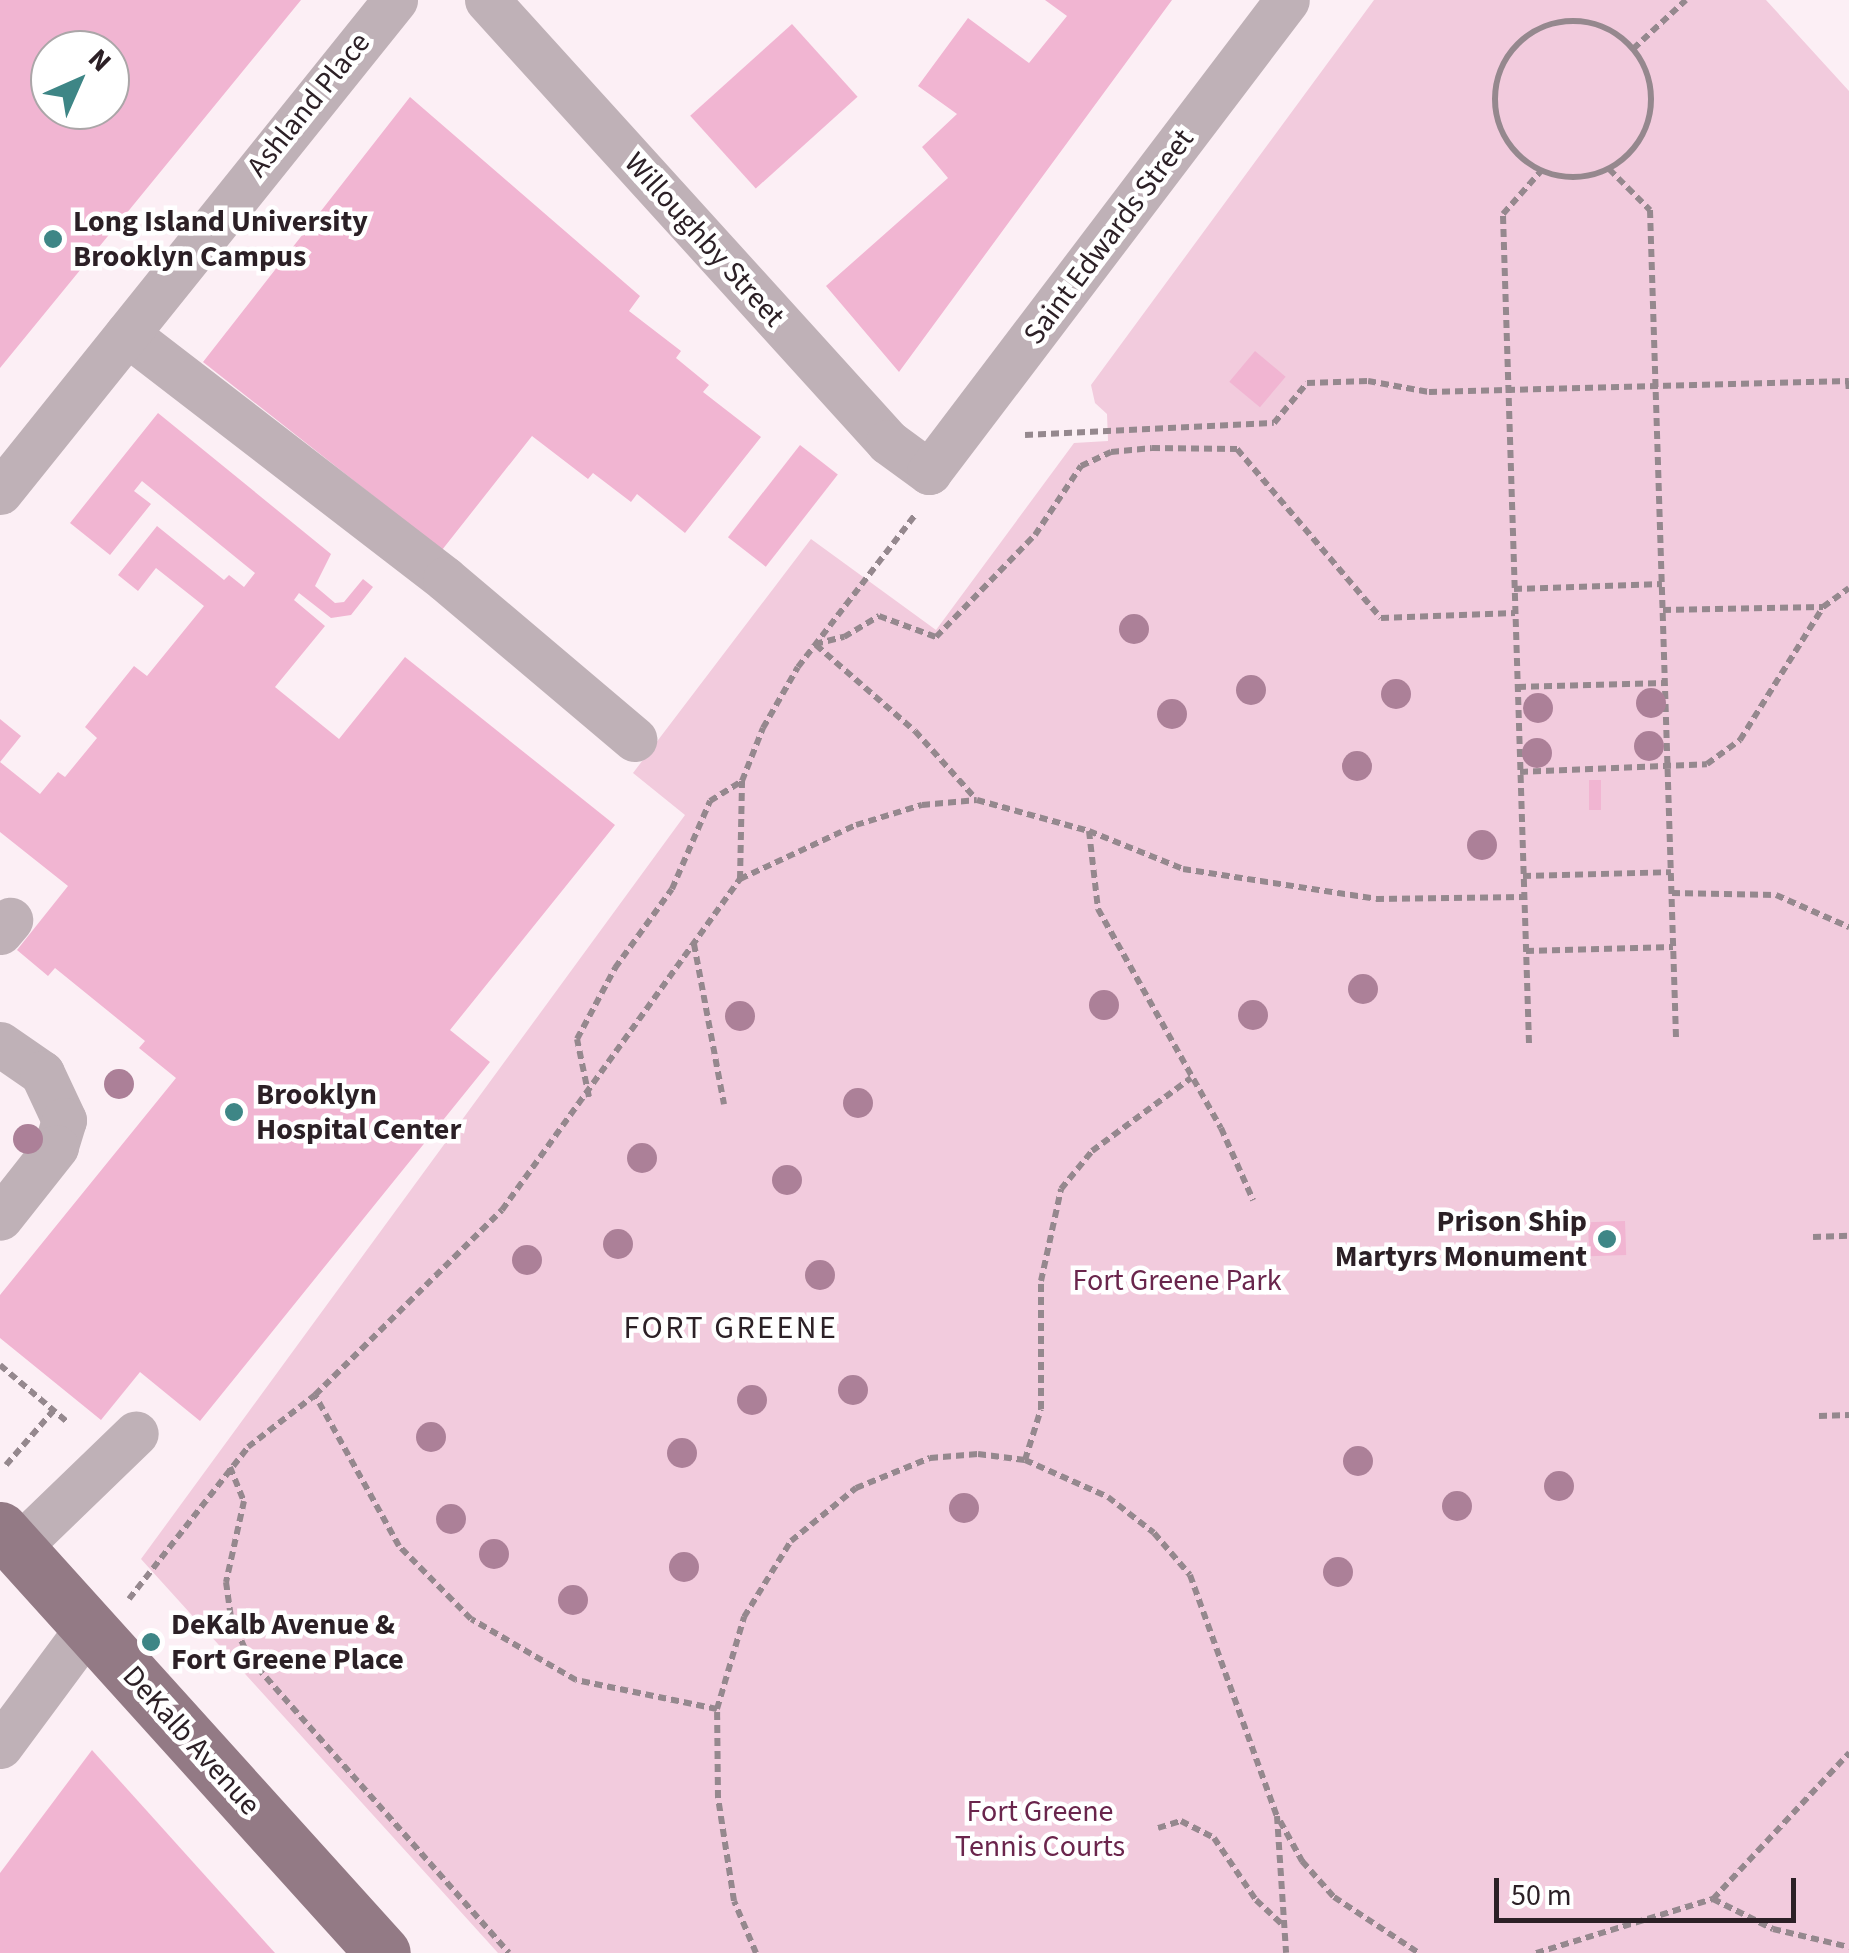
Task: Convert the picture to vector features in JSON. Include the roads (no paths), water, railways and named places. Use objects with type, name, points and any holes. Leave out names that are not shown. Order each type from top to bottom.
[{"type":"main road","name":"DeKalb Avenue","points":[[8,1538],[109,1613],[383,1953]]},
{"type":"street","name":"Ashland Place","points":[[0,492],[394,0]]},
{"type":"street","name":"Willoughby Street","points":[[488,0],[888,442],[928,472]]},
{"type":"street","name":"Saint Edwards Street","points":[[928,472],[1277,3]]},
{"type":"street","points":[[127,334],[444,579],[634,739]]},
{"type":"street","points":[[0,1044],[42,1073],[64,1120],[56,1147],[0,1218]]},
{"type":"street","points":[[8,1538],[136,1433]]},
{"type":"street","points":[[0,1746],[109,1613]]},
{"type":"place","name":"Long Island University Brooklyn Campus","points":[[53,239]]},
{"type":"place","name":"Brooklyn Hospital Center","points":[[234,1112]]},
{"type":"place","name":"Prison Ship Martyrs Monument","points":[[1607,1239]]},
{"type":"place","name":"DeKalb Avenue & Fort Greene Place","points":[[151,1642]]},
{"type":"district","name":"FORT GREENE","points":[[731,1328]]},
{"type":"park label","name":"Fort Greene Park","points":[[1177,1281]]},
{"type":"park label","name":"Fort Greene Tennis Courts","points":[[1040,1829]]}]
